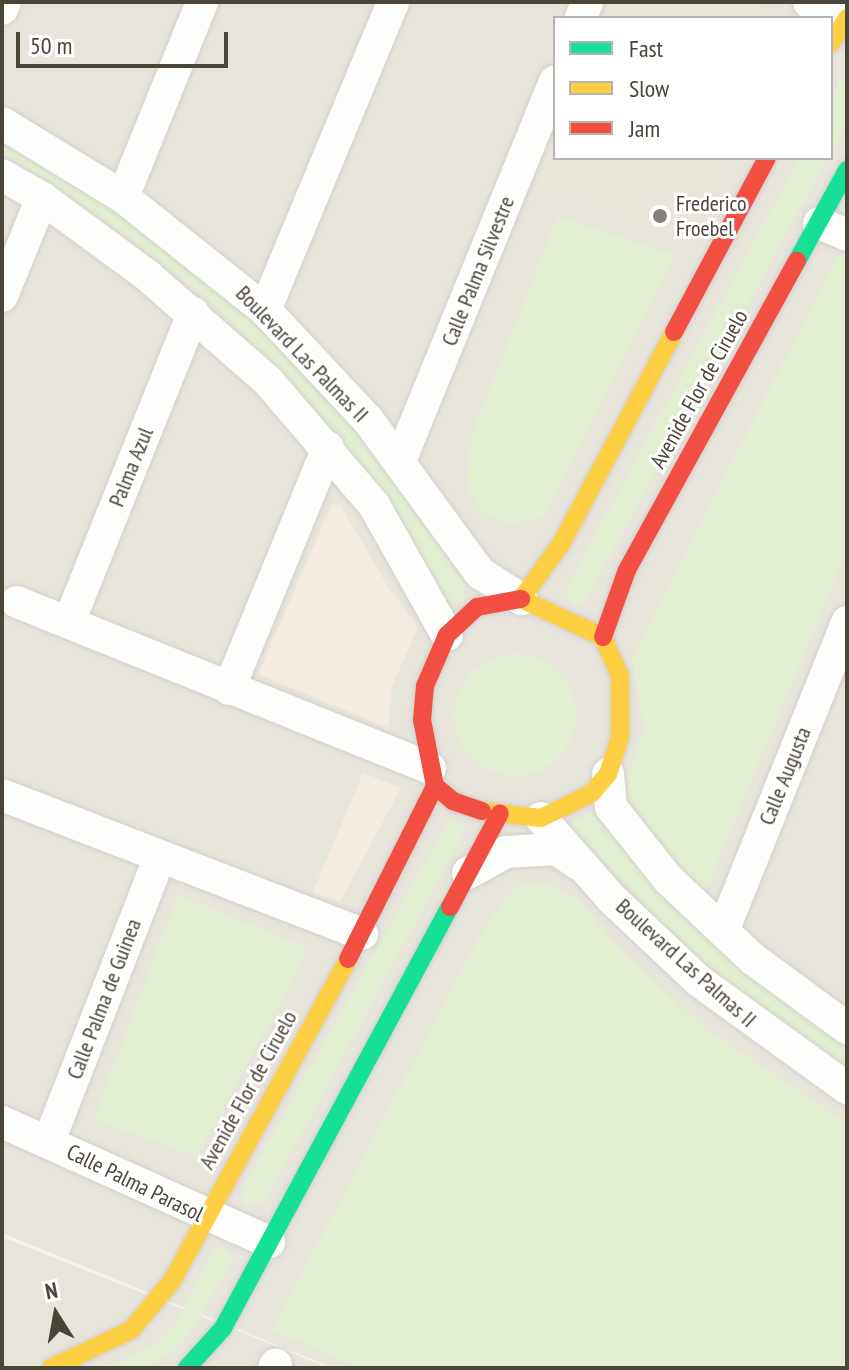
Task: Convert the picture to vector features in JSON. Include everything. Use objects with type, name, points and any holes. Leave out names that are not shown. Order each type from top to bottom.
[{"type":"main road","points":[[833,40],[847,17]]},
{"type":"main road","points":[[521,599],[561,544],[766,160]]},
{"type":"main road","name":"Avenide Flor de Ciruelo","points":[[603,637],[627,570],[833,229],[847,170]]},
{"type":"main road","points":[[521,599],[603,637],[620,676],[622,706],[608,774],[592,793],[541,818],[500,813],[453,801],[433,777],[422,720],[425,686],[447,635],[477,607],[521,599]]},
{"type":"main road","name":"Avenide Flor de Ciruelo","points":[[51,1368],[131,1330],[172,1281],[362,934],[433,777]]},
{"type":"main road","points":[[187,1368],[223,1328],[500,813]]},
{"type":"street","points":[[2,9],[5,2]]},
{"type":"street","points":[[123,197],[202,2]]},
{"type":"street","points":[[265,310],[393,2]]},
{"type":"street","points":[[809,2],[847,17]]},
{"type":"street","name":"Calle Palma Silvestre","points":[[400,461],[553,86]]},
{"type":"street","name":"Boulevard Las Palmas II","points":[[2,123],[123,197],[265,310],[400,461],[480,573],[521,599]]},
{"type":"street","name":"Boulevard Las Palmas II","points":[[2,175],[42,198],[193,313],[268,381],[374,505],[447,635]]},
{"type":"street","points":[[2,296],[42,198]]},
{"type":"street","name":"Palma Azul","points":[[69,622],[193,313]]},
{"type":"street","points":[[229,689],[328,448]]},
{"type":"street","points":[[17,602],[433,777]]},
{"type":"street","name":"Calle Augusta","points":[[723,931],[847,622]]},
{"type":"street","points":[[608,774],[611,807],[668,879],[723,931],[847,1028]]},
{"type":"street","points":[[2,795],[362,934]]},
{"type":"street","name":"Boulevard Las Palmas II","points":[[541,818],[585,868],[699,981],[847,1088]]},
{"type":"street","points":[[468,873],[506,852],[556,849],[585,868]]},
{"type":"street","name":"Calle Palma de Guinea","points":[[49,1141],[160,857]]},
{"type":"street","name":"Calle Palma Parasol","points":[[2,1122],[49,1141],[205,1217],[269,1242]]},
{"type":"shaded area","points":[[2,2],[847,2],[847,1368],[333,1368],[2,1233]]},
{"type":"shaded area","points":[[610,2],[748,2],[785,16],[605,16]]},
{"type":"shaded area","name":"Frederico Froebel","points":[[553,140],[553,160],[738,160],[691,247],[534,186]]},
{"type":"shaded area","points":[[332,504],[341,506],[388,587],[418,627],[392,686],[388,728],[258,674]]},
{"type":"shaded area","points":[[363,773],[401,788],[340,902],[313,892]]},
{"type":"shaded area","points":[[2,1237],[256,1338],[328,1368],[2,1368]]},
{"type":"green space","points":[[847,69],[847,124],[833,149],[833,95]]},
{"type":"green space","points":[[2,139],[119,212],[215,285],[283,351],[348,421],[407,502],[466,586],[461,602],[443,599],[393,509],[332,427],[267,358],[204,295],[111,223],[2,153]]},
{"type":"green space","points":[[798,160],[827,160],[585,601],[573,604],[564,593]]},
{"type":"green space","points":[[558,216],[675,256],[544,517],[510,525],[482,512],[467,487],[471,436]]},
{"type":"green space","points":[[837,256],[847,260],[847,550],[705,892],[655,843],[626,805],[625,784],[644,730],[632,660]]},
{"type":"green space","points":[[515,654],[538,658],[558,672],[572,692],[576,715],[572,738],[558,758],[538,772],[515,776],[492,772],[472,758],[458,738],[454,715],[458,692],[472,672],[492,658]]},
{"type":"green space","points":[[592,812],[678,908],[847,1041],[847,1067],[726,980],[659,920],[570,824]]},
{"type":"green space","points":[[450,818],[466,829],[264,1203],[249,1205],[241,1199],[243,1187]]},
{"type":"green space","points":[[545,882],[578,900],[608,937],[702,1027],[847,1123],[847,1368],[362,1368],[272,1330],[488,921],[515,886]]},
{"type":"green space","points":[[178,895],[309,949],[197,1157],[94,1119]]},
{"type":"green space","points":[[224,1249],[233,1259],[192,1330],[172,1353],[146,1368],[104,1368],[157,1343],[175,1324],[214,1250]]},
{"type":"traffic: fast","points":[[797,261],[847,170]]},
{"type":"traffic: fast","points":[[187,1368],[223,1328],[450,907]]},
{"type":"traffic: slow","points":[[833,40],[847,18]]},
{"type":"traffic: slow","points":[[521,599],[561,544],[674,332]]},
{"type":"traffic: slow","points":[[482,811],[541,818],[592,793],[608,774],[620,737],[620,676],[603,637],[521,599]]},
{"type":"traffic: slow","points":[[51,1368],[131,1330],[172,1281],[348,959]]},
{"type":"traffic: jam","points":[[674,332],[766,160]]},
{"type":"traffic: jam","points":[[603,637],[627,570],[797,261]]},
{"type":"traffic: jam","points":[[482,811],[453,801],[435,786],[422,720],[425,686],[447,635],[477,607],[521,599]]},
{"type":"traffic: jam","points":[[348,959],[435,786]]},
{"type":"traffic: jam","points":[[450,907],[500,813]]},
{"type":"place","name":"Frederico Froebel","points":[[660,216]]}]
